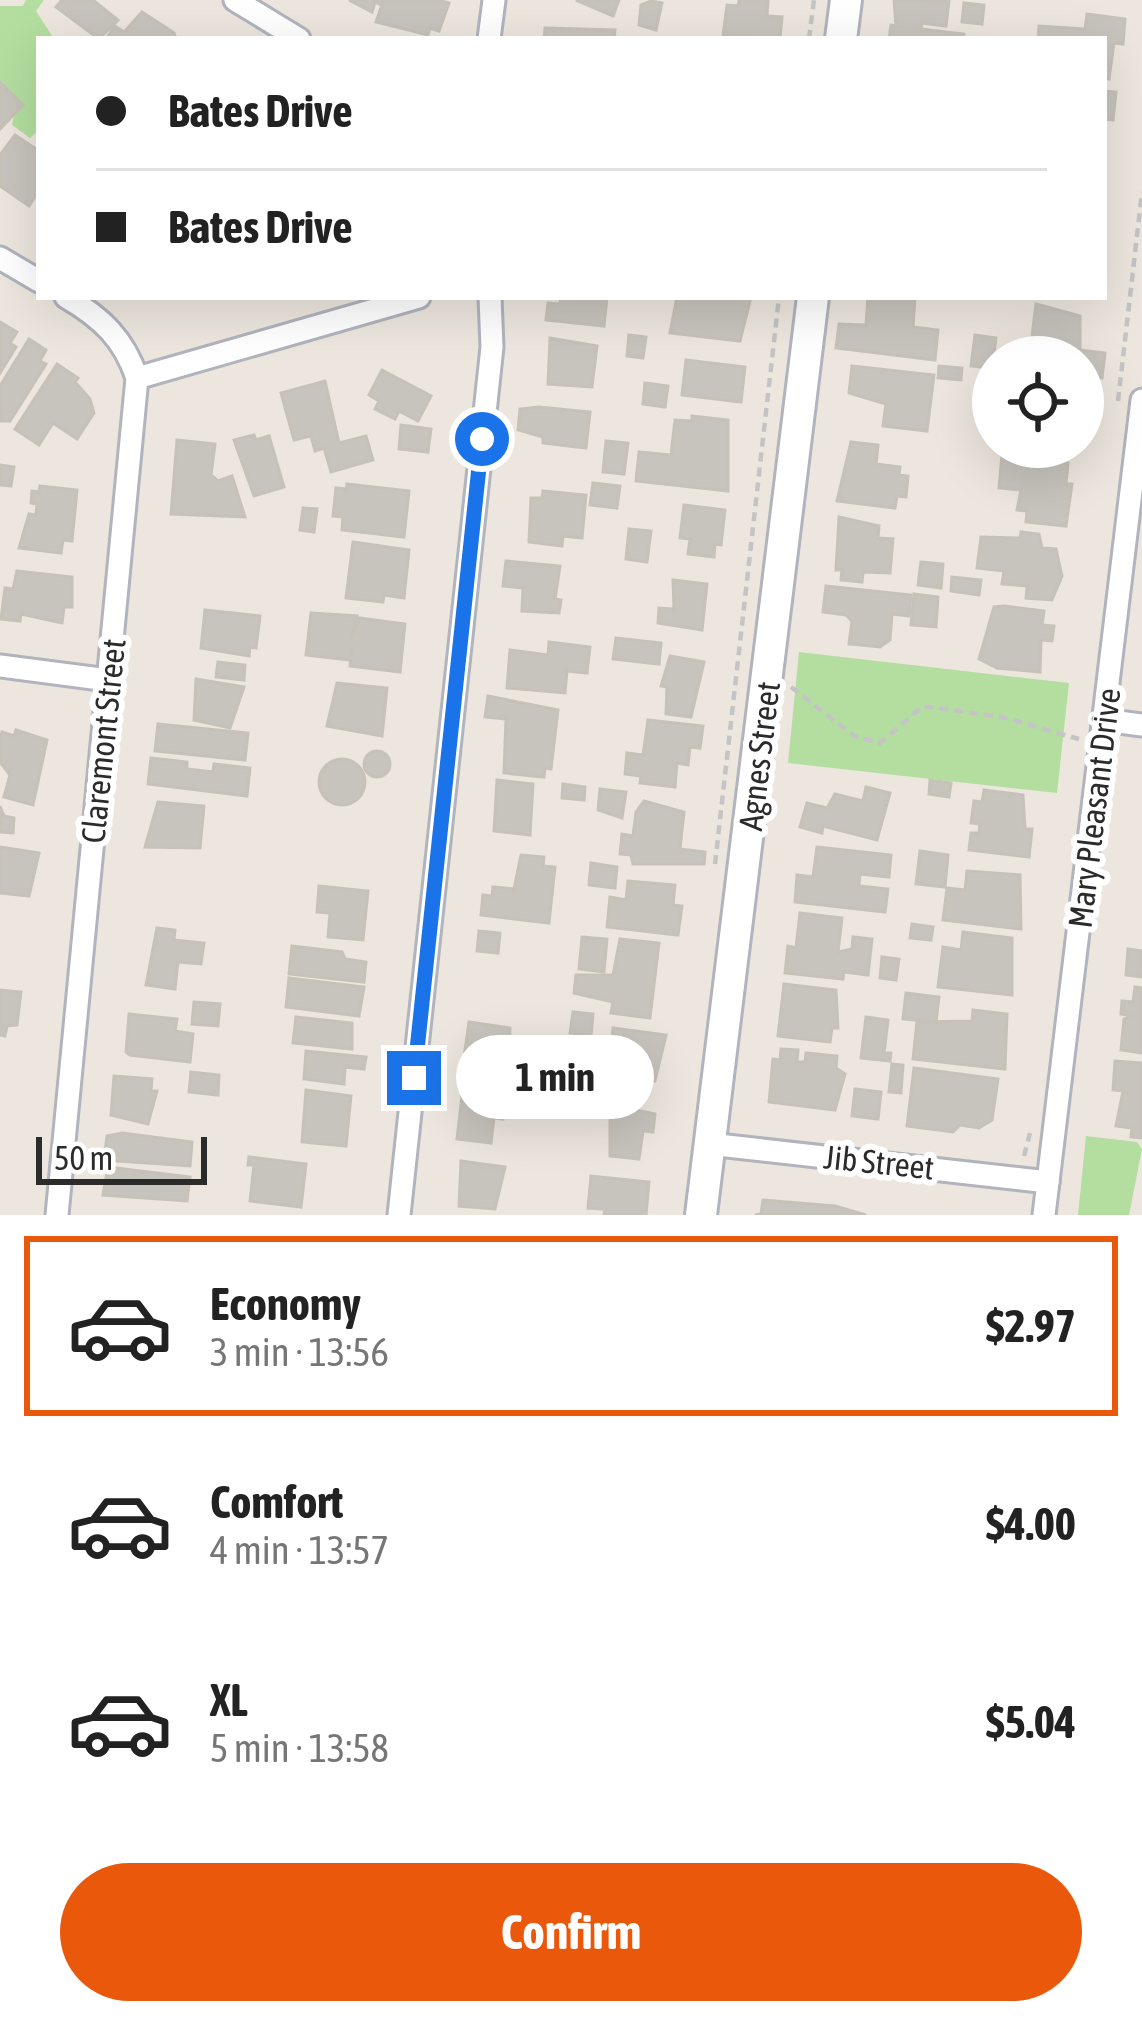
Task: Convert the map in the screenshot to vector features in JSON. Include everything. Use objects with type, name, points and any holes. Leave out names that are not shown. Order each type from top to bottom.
[{"type":"street","points":[[235,0],[294,36]]},
{"type":"street","points":[[489,36],[494,0]]},
{"type":"street","points":[[842,36],[845,0]]},
{"type":"street","points":[[0,258],[36,279]]},
{"type":"street","points":[[71,300],[104,322],[127,349],[137,378],[409,300]]},
{"type":"street","points":[[399,1215],[492,347],[490,300]]},
{"type":"street","name":"Agnes Street","points":[[701,1215],[813,300]]},
{"type":"street","name":"Claremont Street","points":[[56,1215],[137,378]]},
{"type":"street","name":"Mary Pleasant Drive","points":[[1045,1215],[1142,400]]},
{"type":"street","points":[[0,666],[108,680]]},
{"type":"street","points":[[1104,720],[1142,725]]},
{"type":"street","name":"Jib Street","points":[[709,1144],[1048,1182]]},
{"type":"path","points":[[809,36],[814,0]]},
{"type":"path","points":[[714,873],[779,300]]},
{"type":"path","points":[[769,679],[800,691],[854,736],[880,743],[922,706],[1001,716],[1079,739]]},
{"type":"green space","points":[[26,0],[44,0],[36,11],[52,36],[36,36],[36,133],[30,138],[12,125],[18,99],[0,83],[0,6],[23,6]]},
{"type":"green space","points":[[799,652],[1069,683],[1057,793],[788,763]]},
{"type":"green space","points":[[1086,1136],[1137,1142],[1142,1149],[1129,1215],[1078,1215]]},
{"type":"building","points":[[62,0],[93,0],[118,20],[102,36],[95,36],[56,7]]},
{"type":"building","points":[[349,0],[449,3],[439,31],[430,28],[428,35],[376,22],[382,5],[375,2],[372,12]]},
{"type":"building","points":[[576,0],[619,0],[613,16]]},
{"type":"building","points":[[739,0],[768,0],[767,16],[782,17],[780,36],[723,36],[727,5],[738,6]]},
{"type":"building","points":[[894,0],[949,1],[946,26],[922,23],[921,29],[964,36],[889,36],[891,25],[896,26]]},
{"type":"building","points":[[662,3],[656,30],[639,25],[641,5]]},
{"type":"building","points":[[964,3],[984,5],[982,24],[962,22]]},
{"type":"building","points":[[142,12],[175,36],[108,36],[115,26],[124,32]]},
{"type":"building","points":[[1087,14],[1125,19],[1123,44],[1114,43],[1109,79],[1107,36],[1038,36],[1039,26],[1085,29]]},
{"type":"building","points":[[545,28],[615,30],[614,36],[544,36]]},
{"type":"building","points":[[0,82],[23,105],[0,129]]},
{"type":"building","points":[[1107,91],[1116,92],[1113,120],[1107,119]]},
{"type":"building","points":[[15,135],[36,149],[36,196],[29,206],[0,186],[0,155]]},
{"type":"building","points":[[561,300],[607,300],[604,326],[546,320],[548,303],[560,304]]},
{"type":"building","points":[[676,300],[750,300],[740,341],[670,333]]},
{"type":"building","points":[[868,300],[915,300],[913,327],[938,330],[935,360],[836,348],[839,324],[866,325]]},
{"type":"building","points":[[1036,304],[1080,316],[1080,336],[1032,336]]},
{"type":"building","points":[[0,322],[17,332],[10,343],[16,347],[0,373]]},
{"type":"building","points":[[629,335],[646,337],[643,358],[627,356]]},
{"type":"building","points":[[550,338],[597,346],[592,387],[548,384]]},
{"type":"building","points":[[29,339],[46,350],[40,361],[46,364],[10,421],[1,421],[0,386]]},
{"type":"building","points":[[686,360],[745,367],[741,402],[682,395]]},
{"type":"building","points":[[57,364],[78,378],[75,382],[90,399],[94,413],[77,439],[53,423],[39,445],[15,429]]},
{"type":"building","points":[[852,366],[934,375],[927,431],[883,426],[886,404],[849,393]]},
{"type":"building","points":[[939,366],[962,368],[961,380],[938,378]]},
{"type":"building","points":[[382,370],[431,396],[418,421],[399,411],[395,419],[375,409],[379,401],[369,395]]},
{"type":"building","points":[[325,381],[339,443],[366,436],[373,460],[331,472],[324,448],[315,451],[311,436],[294,440],[281,393]]},
{"type":"building","points":[[645,383],[668,386],[665,407],[643,404]]},
{"type":"building","points":[[520,409],[590,412],[586,448],[543,443],[543,437],[518,430]]},
{"type":"building","points":[[692,416],[728,420],[728,491],[636,481],[639,452],[671,455],[675,420],[692,421]]},
{"type":"building","points":[[401,425],[431,429],[428,452],[399,449]]},
{"type":"building","points":[[254,435],[256,440],[269,436],[284,487],[254,496],[234,440]]},
{"type":"building","points":[[177,440],[215,444],[211,475],[218,481],[232,476],[245,517],[171,514]]},
{"type":"building","points":[[606,441],[628,443],[624,474],[603,472]]},
{"type":"building","points":[[851,442],[878,445],[876,464],[900,467],[899,475],[908,476],[906,497],[897,496],[895,508],[837,501]]},
{"type":"building","points":[[0,465],[14,467],[11,486],[0,485]]},
{"type":"building","points":[[1001,468],[1068,468],[1066,484],[1072,484],[1066,526],[1026,522],[1027,511],[1017,510],[1021,490],[999,488]]},
{"type":"building","points":[[593,483],[620,486],[617,508],[590,505]]},
{"type":"building","points":[[347,484],[409,491],[404,537],[342,530],[343,517],[333,516],[336,488],[346,489]]},
{"type":"building","points":[[40,486],[77,490],[72,541],[63,540],[61,553],[19,548],[29,514],[36,515],[32,491],[39,492]]},
{"type":"building","points":[[543,491],[586,495],[582,538],[563,536],[562,546],[529,542],[531,498],[542,498]]},
{"type":"building","points":[[684,505],[725,510],[721,545],[715,544],[714,557],[688,554],[690,539],[680,538]]},
{"type":"building","points":[[303,508],[317,509],[314,532],[300,530]]},
{"type":"building","points":[[839,517],[879,526],[878,538],[893,539],[890,573],[863,572],[862,582],[841,580],[842,570],[836,570]]},
{"type":"building","points":[[629,529],[651,531],[647,562],[626,559]]},
{"type":"building","points":[[1021,532],[1039,534],[1042,548],[1056,549],[1062,576],[1052,600],[1026,598],[1027,586],[1002,584],[1004,571],[977,568],[981,537],[1020,538]]},
{"type":"building","points":[[353,542],[409,550],[404,598],[384,595],[383,602],[346,598]]},
{"type":"building","points":[[506,561],[560,566],[555,599],[561,600],[559,613],[522,611],[523,588],[503,586]]},
{"type":"building","points":[[921,562],[943,564],[941,588],[918,585]]},
{"type":"building","points":[[17,571],[72,577],[72,607],[64,607],[62,623],[21,614],[20,621],[1,619],[5,588],[13,589]]},
{"type":"building","points":[[952,577],[981,580],[979,595],[951,591]]},
{"type":"building","points":[[673,580],[707,584],[702,630],[658,623],[659,608],[674,609]]},
{"type":"building","points":[[826,586],[911,595],[909,616],[892,614],[890,640],[880,647],[849,644],[852,621],[846,615],[823,612]]},
{"type":"building","points":[[914,594],[938,597],[936,627],[911,625]]},
{"type":"building","points":[[994,607],[1044,611],[1042,625],[1054,626],[1052,641],[1041,640],[1040,672],[997,668],[979,659]]},
{"type":"building","points":[[205,610],[260,616],[256,648],[250,647],[249,656],[201,648]]},
{"type":"building","points":[[311,613],[357,616],[352,638],[359,618],[405,624],[400,672],[350,666],[352,646],[350,660],[306,655]]},
{"type":"building","points":[[616,638],[661,643],[659,664],[613,659]]},
{"type":"building","points":[[549,642],[590,647],[587,673],[567,671],[565,693],[507,688],[510,650],[548,655]]},
{"type":"building","points":[[670,656],[704,662],[691,717],[666,714],[667,687],[661,686]]},
{"type":"building","points":[[218,662],[245,665],[244,680],[216,677]]},
{"type":"building","points":[[196,679],[244,687],[230,728],[194,720]]},
{"type":"building","points":[[337,683],[387,688],[382,736],[327,726]]},
{"type":"building","points":[[488,696],[558,710],[551,769],[545,768],[544,777],[504,773],[506,719],[485,717]]},
{"type":"building","points":[[648,720],[703,726],[700,748],[690,747],[688,765],[677,763],[675,787],[640,783],[641,776],[625,774],[627,753],[643,755]]},
{"type":"building","points":[[158,724],[248,733],[245,760],[155,751]]},
{"type":"building","points":[[16,730],[47,740],[33,805],[4,797],[10,775],[0,762],[0,739],[2,732],[14,736]]},
{"type":"building","points":[[377,751],[390,764],[377,777],[364,764]]},
{"type":"building","points":[[151,758],[187,762],[187,769],[213,772],[214,764],[250,768],[247,796],[148,784]]},
{"type":"building","points":[[342,759],[358,766],[365,782],[358,798],[342,805],[326,798],[319,782],[326,766]]},
{"type":"building","points":[[497,780],[533,784],[530,835],[494,831]]},
{"type":"building","points":[[930,780],[951,783],[949,797],[929,794]]},
{"type":"building","points":[[563,784],[585,787],[584,800],[562,798]]},
{"type":"building","points":[[866,787],[890,793],[877,840],[823,826],[822,833],[800,827],[807,803],[827,808],[835,794],[863,801]]},
{"type":"building","points":[[600,789],[626,792],[622,818],[598,810]]},
{"type":"building","points":[[984,790],[1023,795],[1025,829],[1032,829],[1029,857],[969,850],[971,833],[979,833],[980,824],[971,823],[974,801],[982,802]]},
{"type":"building","points":[[644,801],[684,812],[680,849],[705,852],[704,864],[633,864],[631,855],[620,854],[622,834],[633,836],[636,812]]},
{"type":"building","points":[[158,802],[204,806],[200,848],[145,847]]},
{"type":"building","points":[[0,806],[4,816],[14,818],[13,833],[0,832]]},
{"type":"building","points":[[0,847],[39,853],[29,896],[0,893]]},
{"type":"building","points":[[817,847],[891,855],[889,877],[860,874],[859,886],[888,889],[885,912],[795,902],[797,875],[813,877]]},
{"type":"building","points":[[920,851],[948,855],[945,887],[916,884]]},
{"type":"building","points":[[521,855],[544,857],[543,866],[555,867],[549,923],[481,915],[483,895],[492,896],[493,887],[514,889]]},
{"type":"building","points":[[591,863],[617,867],[615,888],[589,885]]},
{"type":"building","points":[[967,871],[1020,875],[1021,929],[943,920],[947,888],[965,890]]},
{"type":"building","points":[[628,881],[675,885],[673,905],[682,906],[678,935],[607,927],[610,897],[626,900]]},
{"type":"building","points":[[319,886],[368,891],[363,940],[328,937],[330,913],[317,912]]},
{"type":"building","points":[[800,913],[842,918],[838,952],[852,949],[853,937],[872,939],[868,975],[844,972],[843,979],[785,973],[788,946],[796,948]]},
{"type":"building","points":[[912,924],[933,927],[931,940],[910,938]]},
{"type":"building","points":[[157,928],[175,930],[174,940],[204,943],[201,964],[178,962],[175,989],[146,985]]},
{"type":"building","points":[[479,931],[500,933],[498,953],[477,951]]},
{"type":"building","points":[[963,932],[1012,938],[1012,995],[938,987],[943,947],[961,950]]},
{"type":"building","points":[[582,937],[607,939],[604,972],[579,969]]},
{"type":"building","points":[[620,939],[659,943],[650,1018],[611,1013],[613,1002],[574,993],[576,975],[613,975]]},
{"type":"building","points":[[292,946],[342,952],[345,959],[366,962],[364,982],[289,974]]},
{"type":"building","points":[[1128,949],[1142,951],[1142,977],[1126,975]]},
{"type":"building","points":[[882,957],[899,959],[896,980],[880,978]]},
{"type":"building","points":[[289,978],[364,987],[359,1016],[286,1007]]},
{"type":"building","points":[[784,984],[836,990],[838,1028],[832,1028],[830,1042],[778,1036]]},
{"type":"building","points":[[1135,987],[1142,988],[1142,1053],[1121,1050],[1124,1019],[1132,1016],[1121,1014],[1122,1001],[1133,1002]]},
{"type":"building","points":[[0,990],[21,992],[17,1025],[7,1026],[5,1036],[0,1035]]},
{"type":"building","points":[[906,993],[939,997],[936,1022],[903,1019]]},
{"type":"building","points":[[194,1002],[220,1004],[218,1026],[192,1024]]},
{"type":"building","points":[[973,1010],[1007,1014],[1005,1069],[913,1059],[917,1022],[972,1021]]},
{"type":"building","points":[[573,1012],[593,1014],[591,1036],[570,1033]]},
{"type":"building","points":[[129,1014],[177,1019],[175,1031],[193,1034],[190,1062],[126,1052]]},
{"type":"building","points":[[296,1017],[352,1023],[352,1049],[293,1043]]},
{"type":"building","points":[[866,1017],[888,1020],[884,1053],[891,1053],[890,1061],[861,1058]]},
{"type":"building","points":[[469,1022],[510,1028],[509,1071],[463,1064]]},
{"type":"building","points":[[613,1028],[666,1035],[655,1081],[624,1078],[626,1055],[610,1053]]},
{"type":"building","points":[[781,1049],[798,1050],[797,1062],[805,1062],[806,1053],[837,1056],[836,1068],[845,1074],[835,1110],[769,1102],[773,1059],[780,1060]]},
{"type":"building","points":[[306,1051],[366,1057],[364,1069],[345,1067],[344,1084],[304,1079]]},
{"type":"building","points":[[1115,1061],[1142,1063],[1142,1138],[1131,1137],[1132,1128],[1116,1126],[1123,1091],[1113,1090]]},
{"type":"building","points":[[892,1064],[903,1065],[901,1093],[889,1092]]},
{"type":"building","points":[[914,1068],[998,1079],[992,1120],[979,1128],[960,1125],[953,1132],[907,1126]]},
{"type":"building","points":[[191,1072],[219,1075],[218,1095],[189,1092]]},
{"type":"building","points":[[114,1076],[152,1079],[151,1091],[157,1091],[148,1124],[111,1115]]},
{"type":"building","points":[[463,1087],[506,1092],[503,1119],[494,1118],[491,1143],[457,1139]]},
{"type":"building","points":[[855,1089],[881,1092],[878,1119],[852,1116]]},
{"type":"building","points":[[306,1090],[351,1096],[346,1146],[302,1142]]},
{"type":"building","points":[[610,1108],[655,1114],[653,1132],[643,1131],[639,1159],[610,1156]]},
{"type":"building","points":[[122,1133],[192,1142],[190,1166],[104,1160],[107,1136]]},
{"type":"building","points":[[249,1157],[306,1164],[301,1207],[250,1201],[254,1165],[248,1165]]},
{"type":"building","points":[[461,1161],[505,1167],[495,1209],[459,1206]]},
{"type":"building","points":[[108,1167],[190,1177],[187,1201],[103,1195]]},
{"type":"building","points":[[591,1176],[649,1182],[646,1215],[604,1215],[605,1209],[588,1208]]},
{"type":"building","points":[[763,1200],[835,1206],[866,1215],[755,1215],[761,1214]]},
{"type":"route","points":[[414,1078],[482,439]]}]
